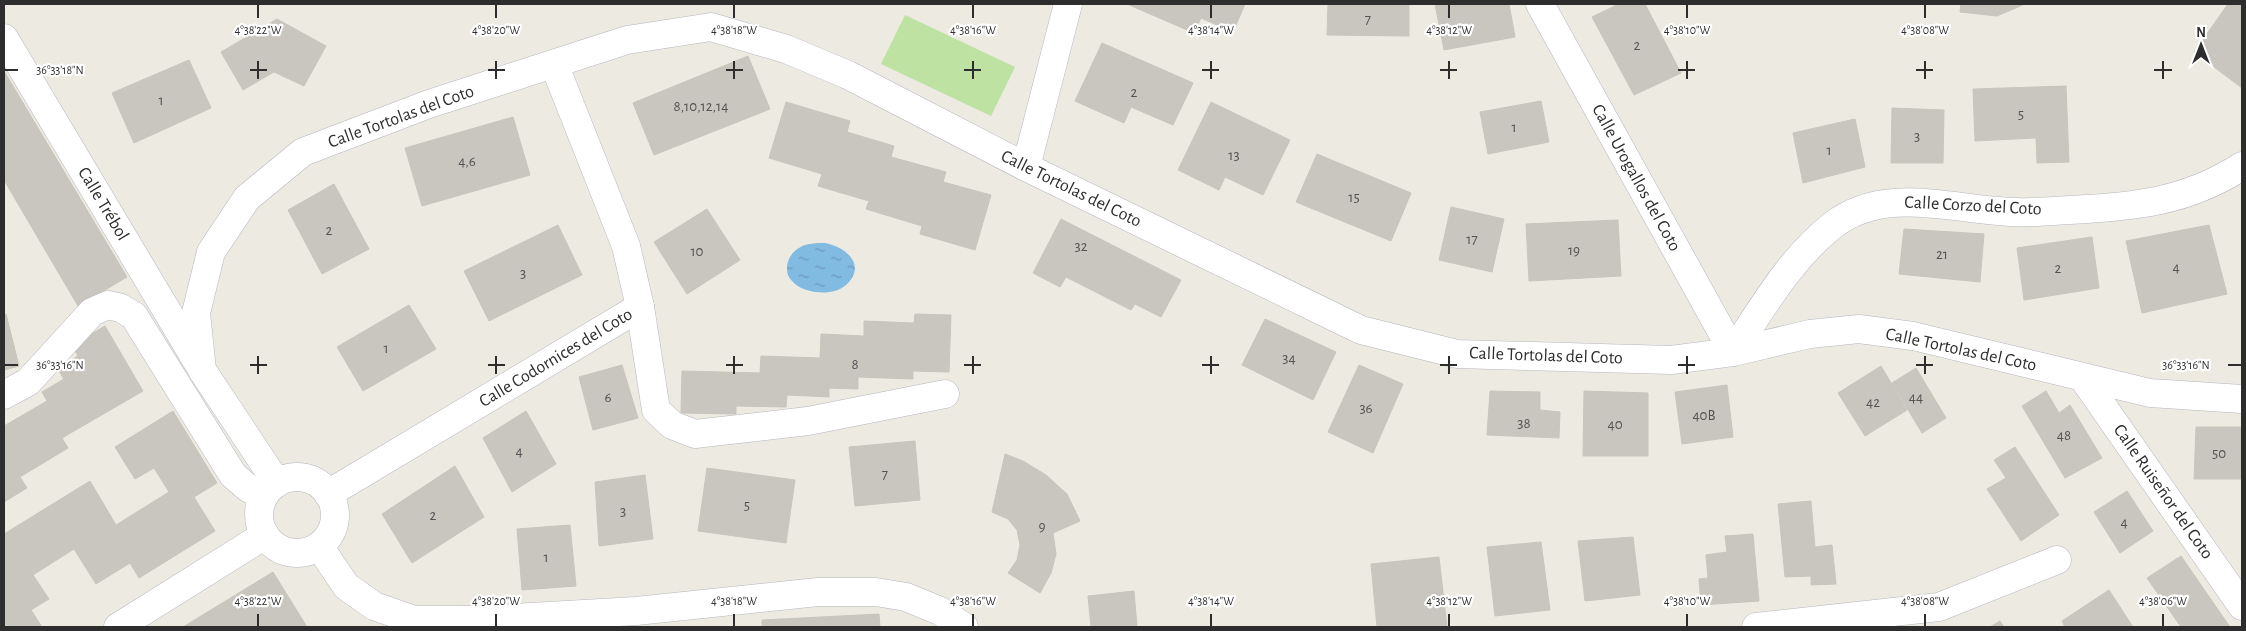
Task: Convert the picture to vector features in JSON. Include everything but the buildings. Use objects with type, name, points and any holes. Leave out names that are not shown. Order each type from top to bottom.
[{"type":"street","points":[[1026,167],[1068,4]]},
{"type":"street","name":"Calle Urogallos del Coto","points":[[1540,4],[1733,352]]},
{"type":"street","name":"Calle Tortolas del Coto","points":[[271,490],[202,370],[196,313],[211,252],[246,198],[303,152],[429,104],[628,40],[711,27],[786,49],[848,75],[1026,167],[1361,330],[1457,354],[1671,360],[1733,352],[1810,334],[1859,329],[1913,336],[2150,393],[2242,399]]},
{"type":"street","name":"Calle Trébol","points":[[4,38],[202,370]]},
{"type":"street","name":"Calle Codornices del Coto","points":[[328,494],[640,307],[626,246],[554,64]]},
{"type":"street","name":"Calle Corzo del Coto","points":[[1733,352],[1790,267],[1834,224],[1864,208],[1898,201],[2017,212],[2126,207],[2176,197],[2226,176],[2242,166]]},
{"type":"street","points":[[4,395],[28,382],[92,312],[108,305],[121,308],[134,316],[233,475],[248,488],[271,490]]},
{"type":"street","points":[[640,307],[656,410],[672,425],[695,434],[808,421],[945,394]]},
{"type":"street","name":"Calle Ruiseñor del Coto","points":[[2083,378],[2242,606]]},
{"type":"street","points":[[302,477],[314,481],[325,489],[328,494],[335,512],[334,526],[328,537],[318,546],[307,551],[295,553],[273,544],[265,535],[260,525],[259,512],[271,490],[289,478],[302,477]]},
{"type":"street","points":[[118,627],[265,535]]},
{"type":"street","points":[[318,546],[346,586],[374,606],[414,620],[479,620],[626,612],[818,592],[876,592],[906,597],[940,611],[964,627]]},
{"type":"street","points":[[1756,627],[1939,607],[2057,560]]},
{"type":"green space","points":[[905,15],[1015,67],[991,116],[881,64]]},
{"type":"water","points":[[825,243],[841,249],[852,258],[855,271],[852,278],[846,285],[834,291],[818,292],[803,289],[789,277],[787,268],[789,258],[795,251],[805,245]]}]
